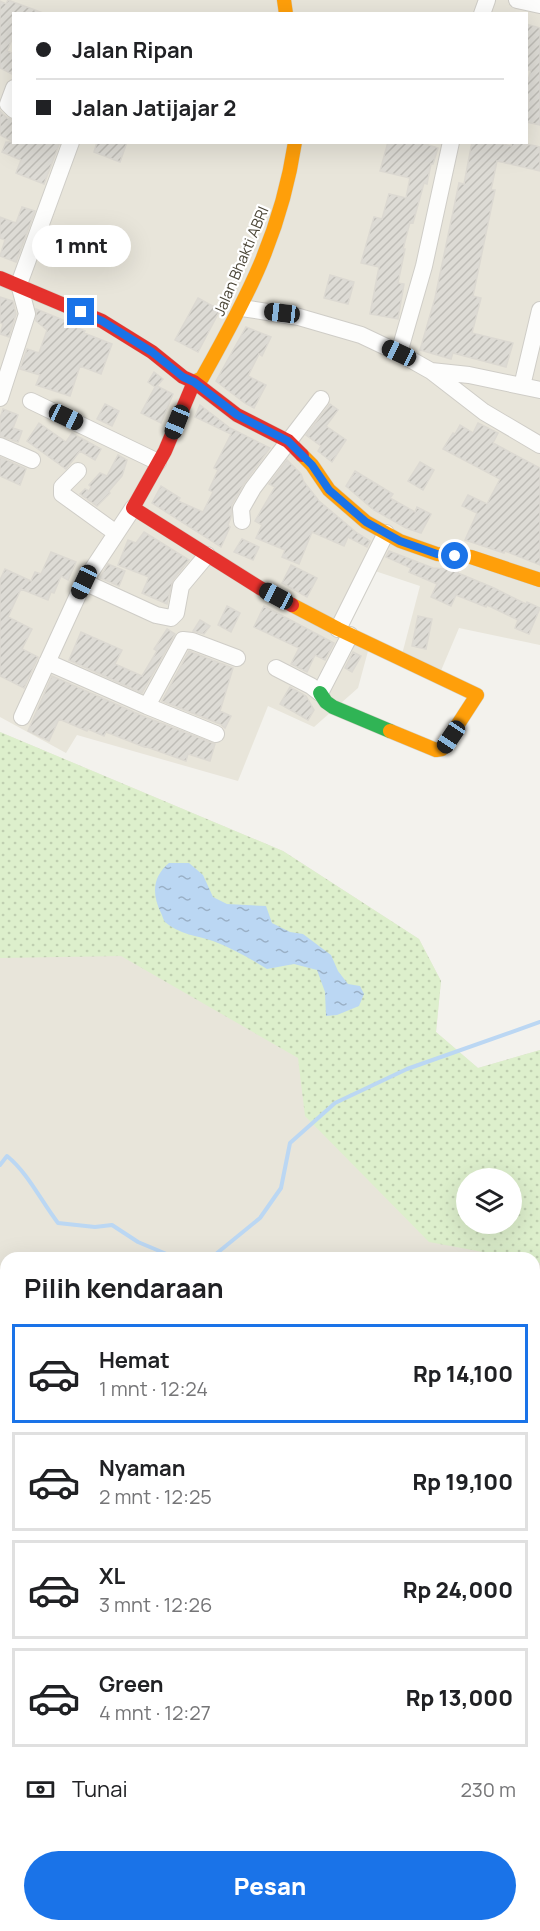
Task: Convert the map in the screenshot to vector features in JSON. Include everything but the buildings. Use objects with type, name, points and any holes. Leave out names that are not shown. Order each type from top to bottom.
[{"type":"street","points":[[517,0],[540,5]]},
{"type":"street","points":[[12,93],[8,104],[12,108]]},
{"type":"street","points":[[0,398],[27,314],[19,284],[70,144]]},
{"type":"street","name":"Jalan Bhakti ABRI","points":[[133,508],[158,462],[187,402],[194,382],[202,378],[242,308],[272,238],[286,197],[295,144]]},
{"type":"street","points":[[399,353],[424,266],[451,144]]},
{"type":"street","points":[[0,278],[19,284],[102,321],[152,352],[237,415],[288,441],[312,465],[329,490],[366,522],[386,534],[437,554],[471,557],[540,580]]},
{"type":"street","points":[[242,308],[282,313],[330,324],[361,335],[399,353],[431,372],[484,412],[540,445]]},
{"type":"street","points":[[522,386],[540,310]]},
{"type":"street","points":[[431,372],[469,375],[540,390]]},
{"type":"street","points":[[242,521],[240,514],[253,488],[321,399]]},
{"type":"street","points":[[31,401],[158,462]]},
{"type":"street","points":[[0,446],[32,460]]},
{"type":"street","points":[[78,471],[62,487],[62,494],[116,533]]},
{"type":"street","points":[[22,717],[84,582],[133,508],[260,588],[344,632],[477,695],[442,749],[435,750],[333,707],[311,686],[276,668]]},
{"type":"street","points":[[320,693],[386,534]]},
{"type":"street","points":[[84,582],[156,615],[171,618],[176,613],[181,586],[207,555]]},
{"type":"street","points":[[147,706],[183,640],[192,641],[237,658]]},
{"type":"street","points":[[47,662],[216,734]]},
{"type":"shaded area","points":[[0,0],[540,0],[540,645],[459,628],[440,673],[400,662],[420,586],[375,571],[346,630],[371,640],[358,688],[314,727],[268,706],[238,781],[77,735],[66,753],[0,717]]},
{"type":"shaded area","points":[[0,732],[283,851],[419,939],[441,981],[436,1032],[478,1068],[540,1050],[540,1252],[0,1252]]},
{"type":"green space","points":[[0,732],[283,851],[419,939],[441,981],[436,1032],[478,1068],[540,1050],[540,1252],[483,1252],[429,1242],[305,1116],[298,1058],[121,956],[0,958]]},
{"type":"water","points":[[169,863],[189,863],[203,875],[213,897],[227,904],[266,906],[272,923],[290,932],[303,934],[331,955],[338,971],[348,984],[360,986],[364,994],[359,1006],[337,1015],[326,1016],[325,992],[317,970],[294,964],[267,969],[227,947],[170,926],[164,920],[155,893],[159,874]]},
{"type":"waterway","points":[[218,1252],[260,1218],[281,1188],[290,1143],[335,1103],[407,1069],[540,1022]]},
{"type":"waterway","points":[[0,1165],[7,1156],[15,1163],[58,1223],[95,1227],[112,1225],[138,1242],[162,1252]]},
{"type":"traffic: fast","points":[[320,693],[333,707],[390,731]]},
{"type":"traffic: slow","points":[[284,0],[286,12]]},
{"type":"traffic: slow","points":[[194,382],[202,378],[234,320],[260,264],[281,206],[295,144]]},
{"type":"traffic: slow","points":[[302,455],[312,465],[329,490],[366,522],[400,541],[437,554],[471,557],[540,580]]},
{"type":"traffic: slow","points":[[292,605],[477,695],[442,749],[436,750],[390,731]]},
{"type":"traffic: jam","points":[[0,278],[102,321],[152,352],[237,415],[288,441],[302,455]]},
{"type":"traffic: jam","points":[[194,382],[165,451],[133,508],[260,588],[292,605]]},
{"type":"route","points":[[81,312],[102,321],[152,352],[237,415],[288,441],[312,465],[329,490],[366,522],[400,541],[437,554],[455,556]]}]
